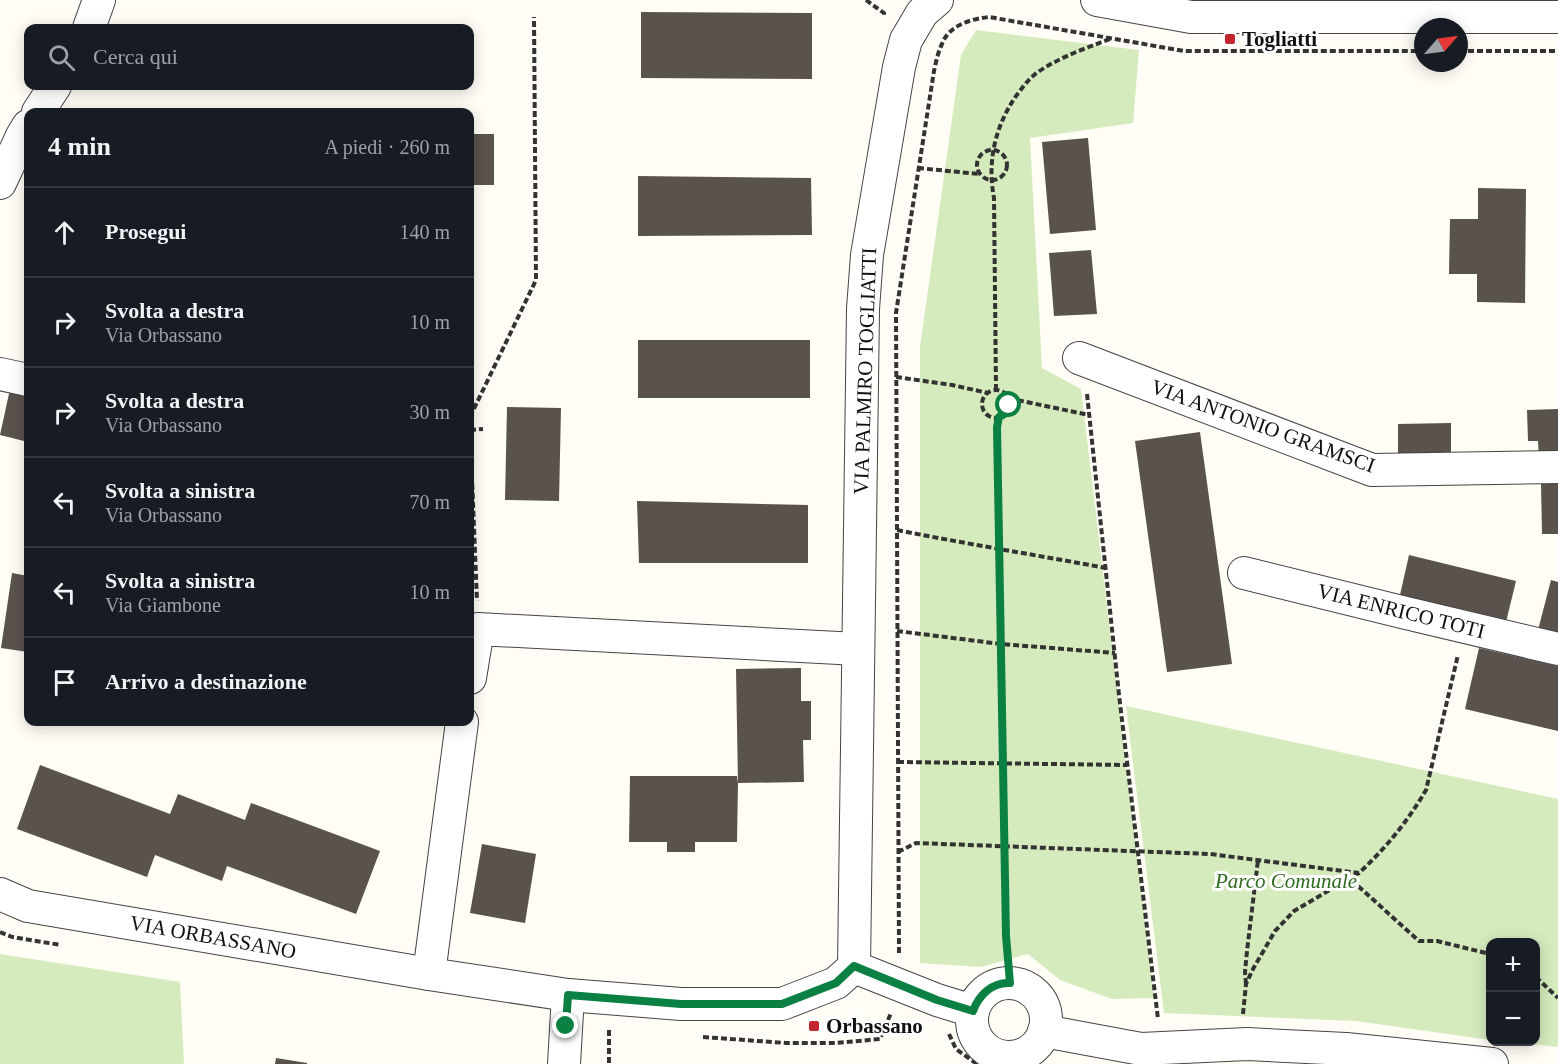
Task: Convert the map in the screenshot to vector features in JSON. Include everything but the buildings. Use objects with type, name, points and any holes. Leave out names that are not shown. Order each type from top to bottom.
[{"type":"street","points":[[90,24],[99,0]]},
{"type":"street","points":[[1097,0],[1191,17],[1307,9],[1558,17]]},
{"type":"street","name":"VIA PALMIRO TOGLIATTI","points":[[854,966],[863,321],[867,255],[899,67],[906,40],[922,4]]},
{"type":"street","points":[[41,108],[52,90]]},
{"type":"street","points":[[0,183],[24,133]]},
{"type":"street","name":"VIA ANTONIO GRAMSCI","points":[[1088,362],[1372,470],[1558,467]]},
{"type":"street","points":[[0,374],[24,379]]},
{"type":"street","name":"VIA ENRICO TOTI","points":[[1244,573],[1558,649]]},
{"type":"street","points":[[474,654],[478,629],[858,649]]},
{"type":"street","points":[[429,974],[461,726]]},
{"type":"street","name":"VIA ORBASSANO","points":[[0,894],[28,906],[429,974],[568,995],[681,1004],[782,1004],[836,983],[854,966]]},
{"type":"street","points":[[854,966],[937,1000],[973,1011]]},
{"type":"street","points":[[1010,983],[1031,990],[1041,1001],[1046,1020],[1044,1031],[1034,1047],[1020,1055],[1007,1057],[988,1050],[979,1041],[972,1024],[973,1011],[985,992],[993,987],[1010,983]]},
{"type":"street","points":[[564,1064],[568,995]]},
{"type":"street","points":[[1044,1031],[1148,1054],[1241,1044],[1346,1049],[1492,1064]]},
{"type":"path","points":[[474,409],[536,280],[534,17]]},
{"type":"path","points":[[899,955],[896,313],[934,71],[942,42],[955,28],[972,19],[989,17],[1184,51],[1414,51]]},
{"type":"path","points":[[996,390],[992,180],[993,150],[1000,125],[1023,86],[1037,73],[1071,54],[1111,39]]},
{"type":"path","points":[[1468,51],[1558,51]]},
{"type":"path","points":[[993,150],[1002,154],[1007,163],[1002,176],[992,180],[983,178],[980,174],[976,165],[984,152],[993,150]]},
{"type":"path","points":[[918,168],[980,174]]},
{"type":"path","points":[[1088,362],[1086,384],[1089,415],[1138,850],[1148,1054]]},
{"type":"path","points":[[896,377],[988,393]]},
{"type":"path","points":[[996,390],[1004,393],[1009,401],[1006,413],[999,417],[990,416],[983,410],[982,401],[988,393],[996,390]]},
{"type":"path","points":[[1009,401],[1017,400],[1089,415]]},
{"type":"path","points":[[999,417],[997,427],[1006,936],[1010,983]]},
{"type":"path","points":[[474,430],[483,429]]},
{"type":"path","points":[[474,530],[478,629]]},
{"type":"path","points":[[897,530],[1106,568]]},
{"type":"path","points":[[897,631],[1001,644],[1115,653]]},
{"type":"path","points":[[1246,984],[1265,947],[1283,922],[1294,911],[1353,879],[1382,851],[1426,790],[1459,652],[1449,650]]},
{"type":"path","points":[[898,762],[1127,765]]},
{"type":"path","points":[[898,852],[916,843],[1138,850],[1210,854],[1359,873]]},
{"type":"path","points":[[1241,1044],[1245,972],[1258,860]]},
{"type":"path","points":[[1353,879],[1419,941],[1437,941],[1486,953]]},
{"type":"path","points":[[1540,981],[1558,998]]},
{"type":"path","points":[[937,1000],[931,1019],[944,1024],[956,1049],[977,1064]]},
{"type":"path","points":[[609,1030],[609,1064]]},
{"type":"green space","points":[[976,30],[1139,50],[1133,123],[1030,138],[1042,368],[1081,389],[1154,998],[1112,999],[1060,980],[1028,954],[981,967],[920,963],[920,347],[961,55]]},
{"type":"green space","name":"Parco Comunale","points":[[1126,706],[1558,799],[1558,1047],[1540,1045],[1540,938],[1486,938],[1486,1039],[1356,1021],[1164,1013]]},
{"type":"green space","points":[[0,954],[180,982],[184,1064],[0,1064]]},
{"type":"place","name":"Togliatti","points":[[1230,39]]},
{"type":"place","name":"Orbassano","points":[[814,1026]]},
{"type":"route","points":[[566,1026],[568,995],[681,1004],[782,1004],[836,983],[854,966],[937,1000],[973,1011],[985,992],[993,987],[1010,983],[1006,936],[997,427],[999,417],[1006,413],[1009,405]]}]
